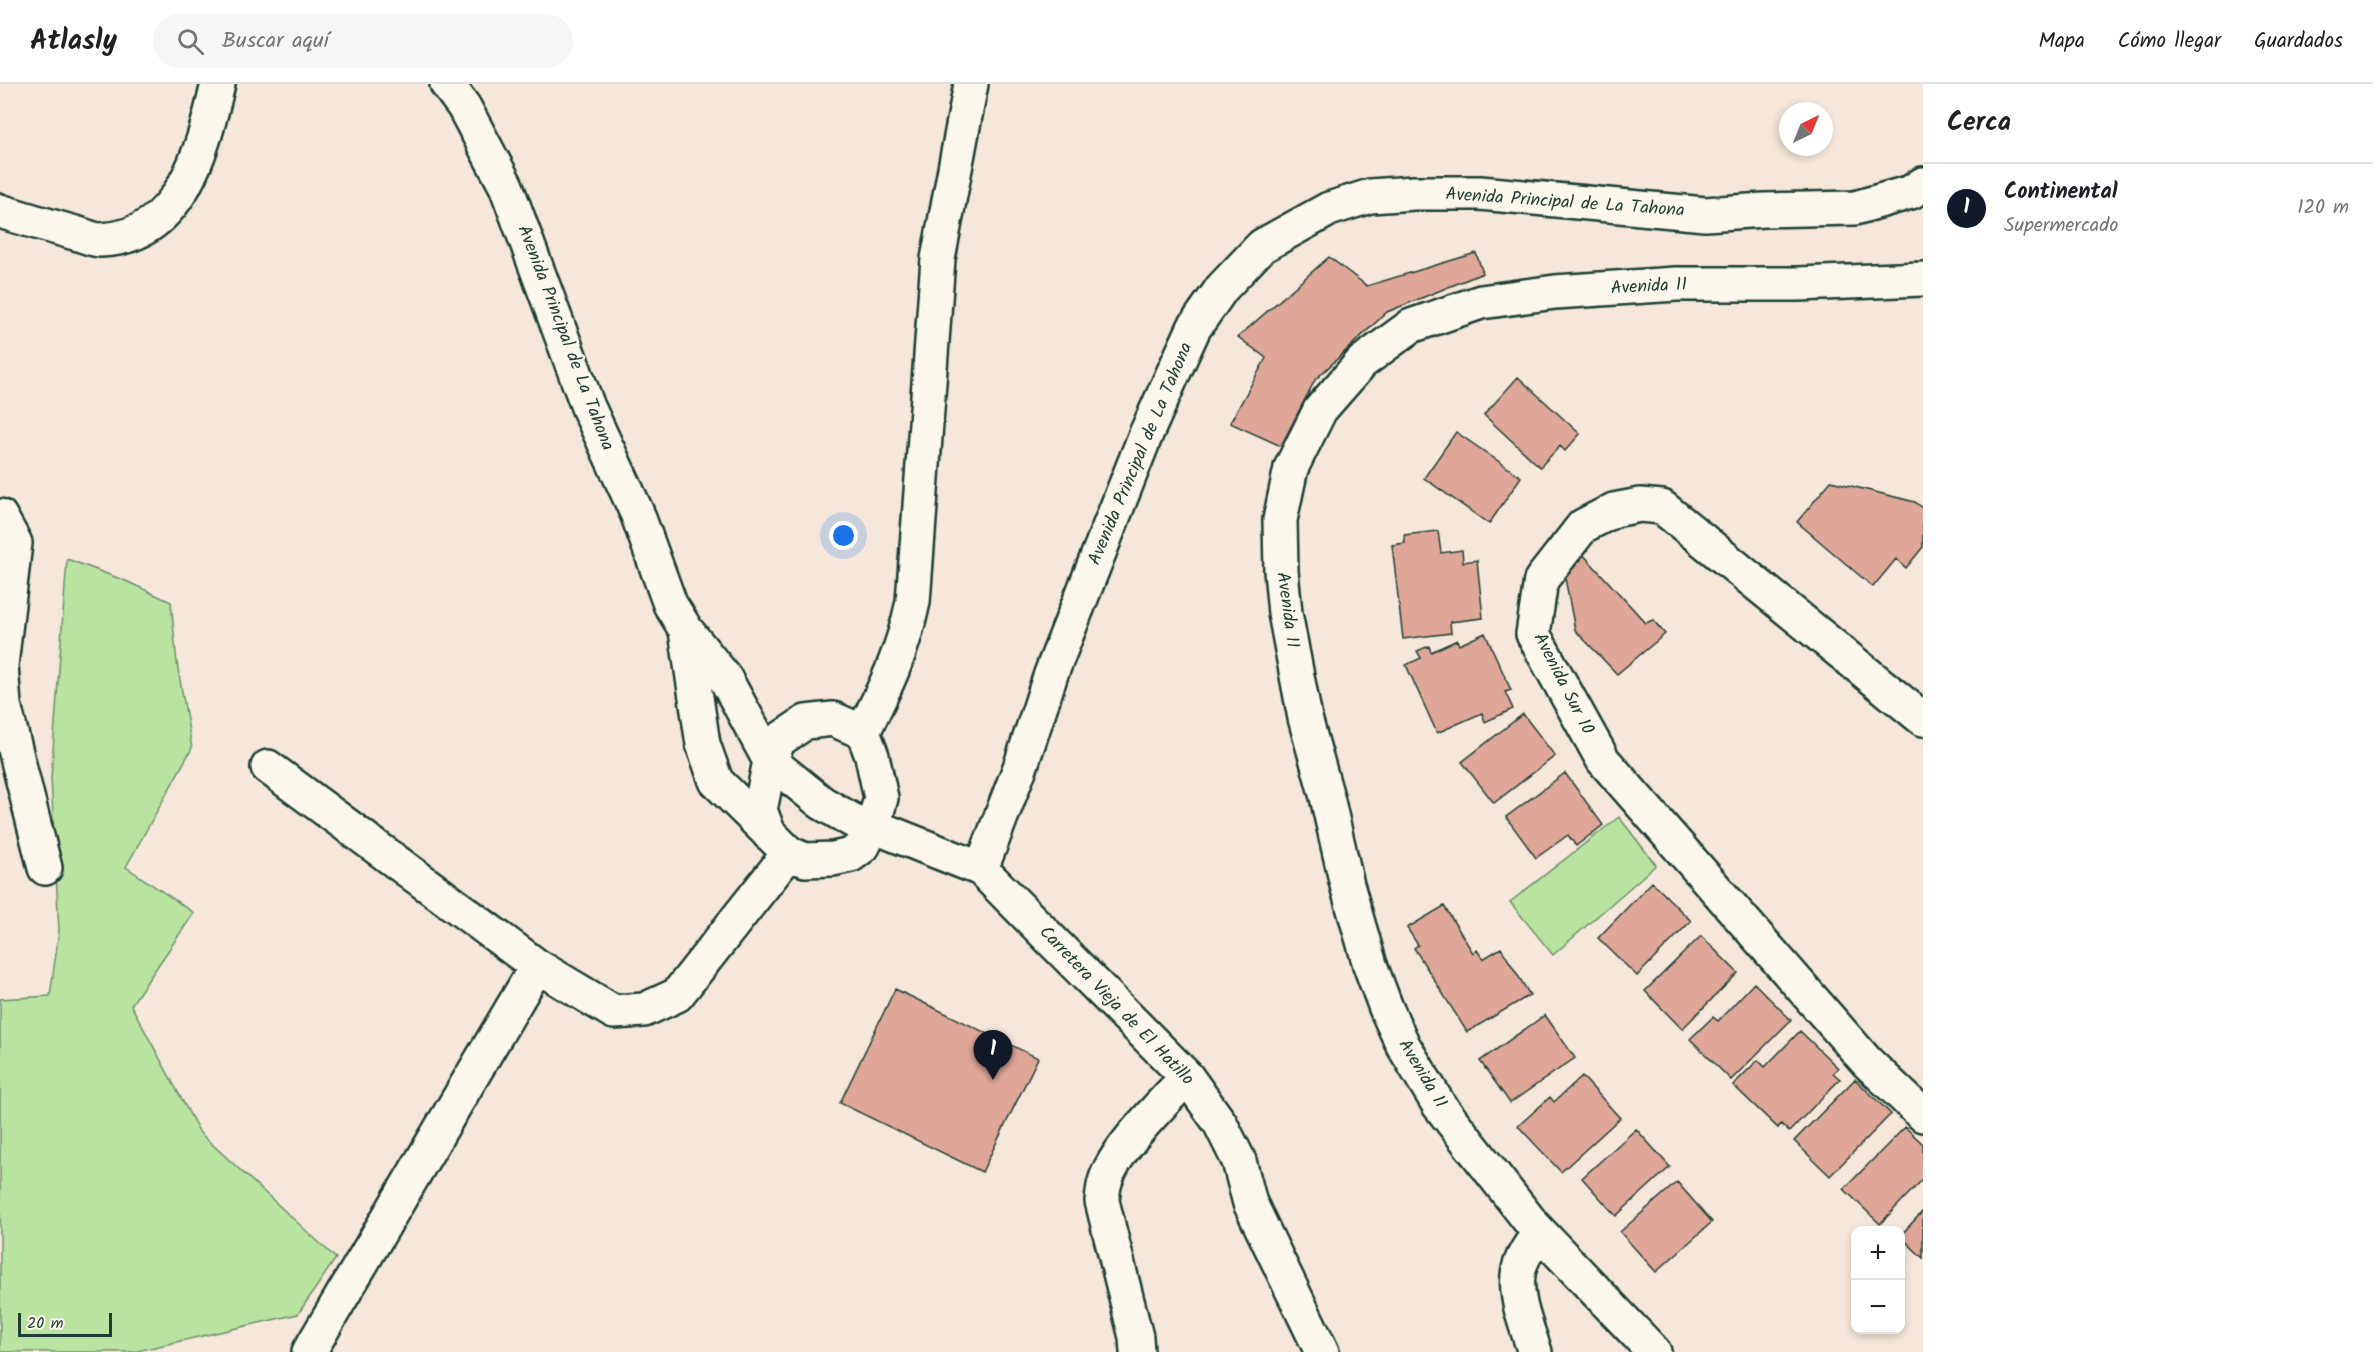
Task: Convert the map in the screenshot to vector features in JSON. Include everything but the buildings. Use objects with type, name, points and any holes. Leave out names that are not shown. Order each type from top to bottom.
[{"type":"street","points":[[0,211],[100,240],[129,234],[152,223],[173,203],[189,179],[202,147],[218,84]]},
{"type":"street","name":"Avenida Principal de La Tahona","points":[[447,84],[464,107],[506,186],[588,407],[637,513],[670,604],[686,630],[725,678],[770,761],[822,803],[857,823],[873,826],[981,869],[1021,765],[1051,674],[1146,434],[1168,385],[1194,328],[1222,288],[1262,246],[1329,208],[1370,196],[1480,193],[1705,214],[1855,208],[1911,192],[1923,184]]},
{"type":"street","points":[[862,732],[893,673],[905,640],[913,602],[938,259],[971,84]]},
{"type":"street","name":"Avenida 11","points":[[1654,1352],[1539,1232],[1439,1105],[1402,1045],[1370,965],[1347,885],[1327,797],[1305,718],[1285,613],[1281,572],[1280,520],[1291,468],[1320,410],[1362,362],[1412,326],[1481,302],[1555,292],[1676,284],[1798,284],[1923,279]]},
{"type":"street","name":"Avenida Sur 10","points":[[1923,719],[1662,507],[1640,506],[1614,510],[1583,526],[1540,580],[1533,634],[1603,760],[1867,1062],[1923,1115]]},
{"type":"street","points":[[0,516],[15,543],[1,665],[4,705],[45,868]]},
{"type":"street","name":"Avenida Principal de La Tahona","points":[[686,630],[703,744],[716,781],[779,843],[805,860],[833,859],[851,855],[863,846],[873,826]]},
{"type":"street","points":[[268,767],[537,966],[614,1012],[644,1010],[677,995],[779,843],[760,810],[770,761],[779,740],[806,722],[833,719],[862,732],[872,756],[881,798],[873,826]]},
{"type":"street","name":"Carretera Vieja de El Hatillo","points":[[981,869],[1187,1077],[1220,1123],[1239,1161],[1250,1203],[1322,1352]]},
{"type":"street","points":[[309,1352],[537,966]]},
{"type":"street","points":[[1137,1352],[1136,1337],[1102,1201],[1105,1181],[1117,1159],[1149,1118],[1187,1077]]},
{"type":"street","points":[[1535,1352],[1518,1289],[1519,1269],[1539,1232]]},
{"type":"green space","points":[[67,559],[126,581],[171,602],[177,663],[192,748],[126,867],[194,913],[131,1005],[200,1133],[336,1258],[298,1314],[133,1352],[0,1352],[0,999],[50,996],[59,931],[51,778]]},
{"type":"green space","points":[[1619,817],[1656,865],[1553,955],[1510,902]]},
{"type":"place","name":"Continental","points":[[993,1080]]}]
